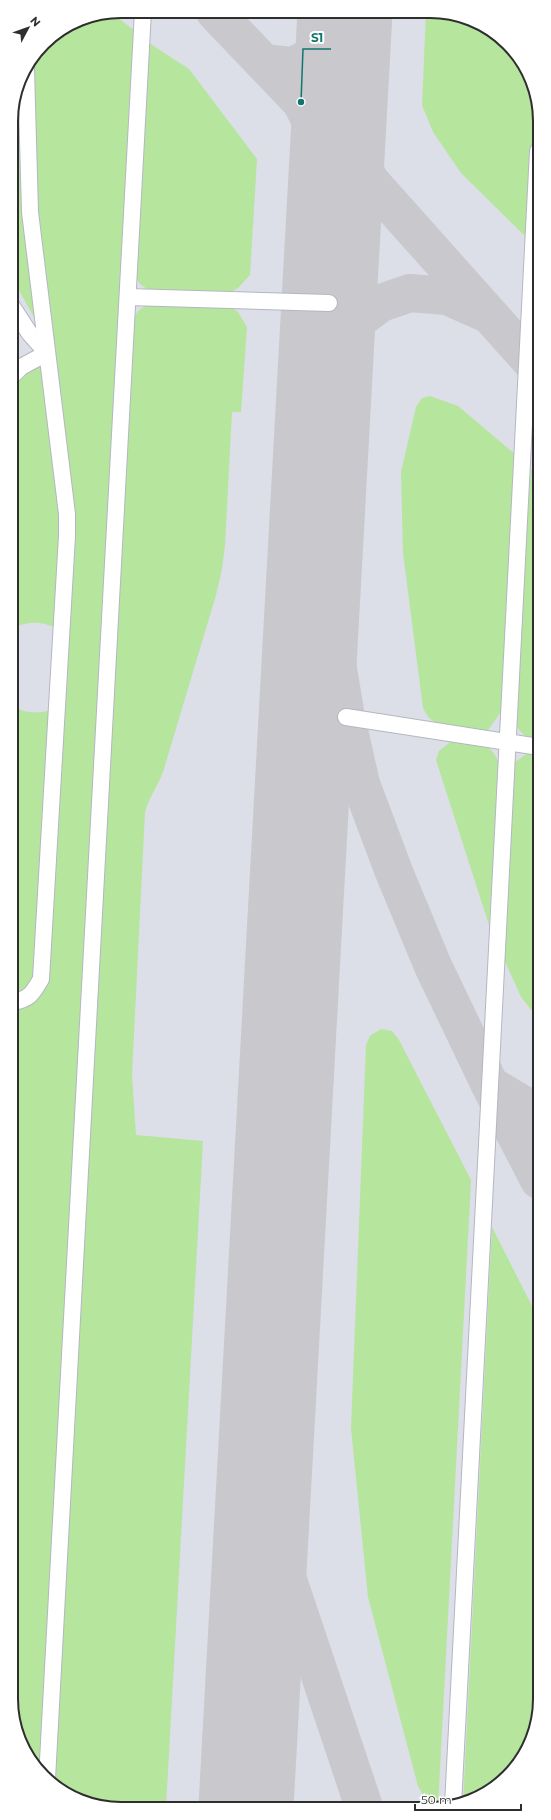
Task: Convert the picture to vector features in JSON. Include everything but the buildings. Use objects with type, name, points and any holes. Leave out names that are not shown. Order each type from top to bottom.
[{"type":"lane","points":[[47,1771],[143,18]]},
{"type":"lane","points":[[18,1001],[23,1001],[33,992],[41,979],[67,536],[67,514],[30,212],[26,81]]},
{"type":"lane","points":[[453,1799],[533,249]]},
{"type":"lane","points":[[128,297],[329,303]]},
{"type":"lane","points":[[18,316],[30,334],[47,353]]},
{"type":"lane","points":[[18,370],[47,353]]},
{"type":"lane","points":[[346,717],[533,746]]},
{"type":"shaded area","points":[[121,18],[430,18],[450,20],[463,23],[482,32],[493,39],[512,58],[528,88],[533,121],[533,1706],[531,1719],[528,1732],[516,1756],[503,1772],[482,1788],[450,1800],[430,1802],[121,1802],[90,1796],[22,1729],[18,1699],[18,114],[20,101],[23,88],[32,69],[48,48],[69,32],[88,23],[101,20]]},
{"type":"green space","points":[[119,18],[135,31],[41,1765],[23,1732],[18,1699],[18,1007],[34,1000],[74,529],[37,228],[30,74],[35,64],[48,48],[64,35],[88,23]]},
{"type":"green space","points":[[426,18],[443,19],[463,23],[493,39],[512,58],[528,88],[532,108],[533,142],[530,149],[526,237],[461,173],[433,132],[422,105]]},
{"type":"green space","points":[[149,43],[189,69],[257,159],[250,275],[238,288],[231,292],[147,289],[140,284],[136,278]]},
{"type":"green space","points":[[21,95],[44,335],[18,289],[18,114]]},
{"type":"green space","points":[[151,304],[230,306],[238,312],[247,327],[241,412],[232,412],[225,545],[222,569],[216,595],[163,772],[145,812],[132,1075],[136,1135],[203,1141],[166,1802],[121,1802],[101,1800],[82,1794],[69,1788],[52,1776],[132,322],[139,310]]},
{"type":"green space","points":[[29,363],[43,365],[62,519],[57,628],[40,623],[29,623],[18,626],[18,374]]},
{"type":"green space","points":[[430,396],[458,406],[516,455],[501,712],[488,730],[476,731],[440,724],[429,718],[423,708],[403,553],[401,472],[416,407],[422,398]]},
{"type":"green space","points":[[531,469],[533,471],[533,739],[527,737],[520,731],[516,722],[515,710]]},
{"type":"green space","points":[[18,709],[32,712],[52,710],[33,985],[18,994]]},
{"type":"green space","points":[[453,740],[475,742],[487,746],[496,756],[499,764],[489,925],[436,760],[439,751]]},
{"type":"green space","points":[[528,753],[533,753],[533,1012],[521,997],[503,957],[511,769],[515,762]]},
{"type":"green space","points":[[381,1029],[392,1031],[399,1040],[471,1180],[438,1801],[427,1802],[418,1786],[368,1597],[351,1428],[366,1045],[370,1036]]},
{"type":"green space","points":[[492,1227],[533,1308],[533,1706],[528,1732],[516,1756],[503,1772],[493,1781],[482,1788],[463,1796]]},
{"type":"taxiway","points":[[221,18],[301,102],[321,141],[335,193]]},
{"type":"taxiway","points":[[264,63],[292,66],[316,55],[334,31],[337,18]]},
{"type":"taxiway","points":[[341,87],[347,136],[370,181],[533,363]]},
{"type":"taxiway","points":[[326,365],[354,323],[381,303],[410,293],[447,296],[485,313]]},
{"type":"taxiway","points":[[318,500],[337,663],[346,717],[361,784],[394,872],[433,966],[490,1085],[533,1168]]},
{"type":"taxiway","points":[[490,1085],[533,1110]]},
{"type":"taxiway","points":[[263,1505],[362,1802]]},
{"type":"runway","points":[[246,1802],[345,18]]},
{"type":"place","name":"S1","points":[[301,102]]}]
